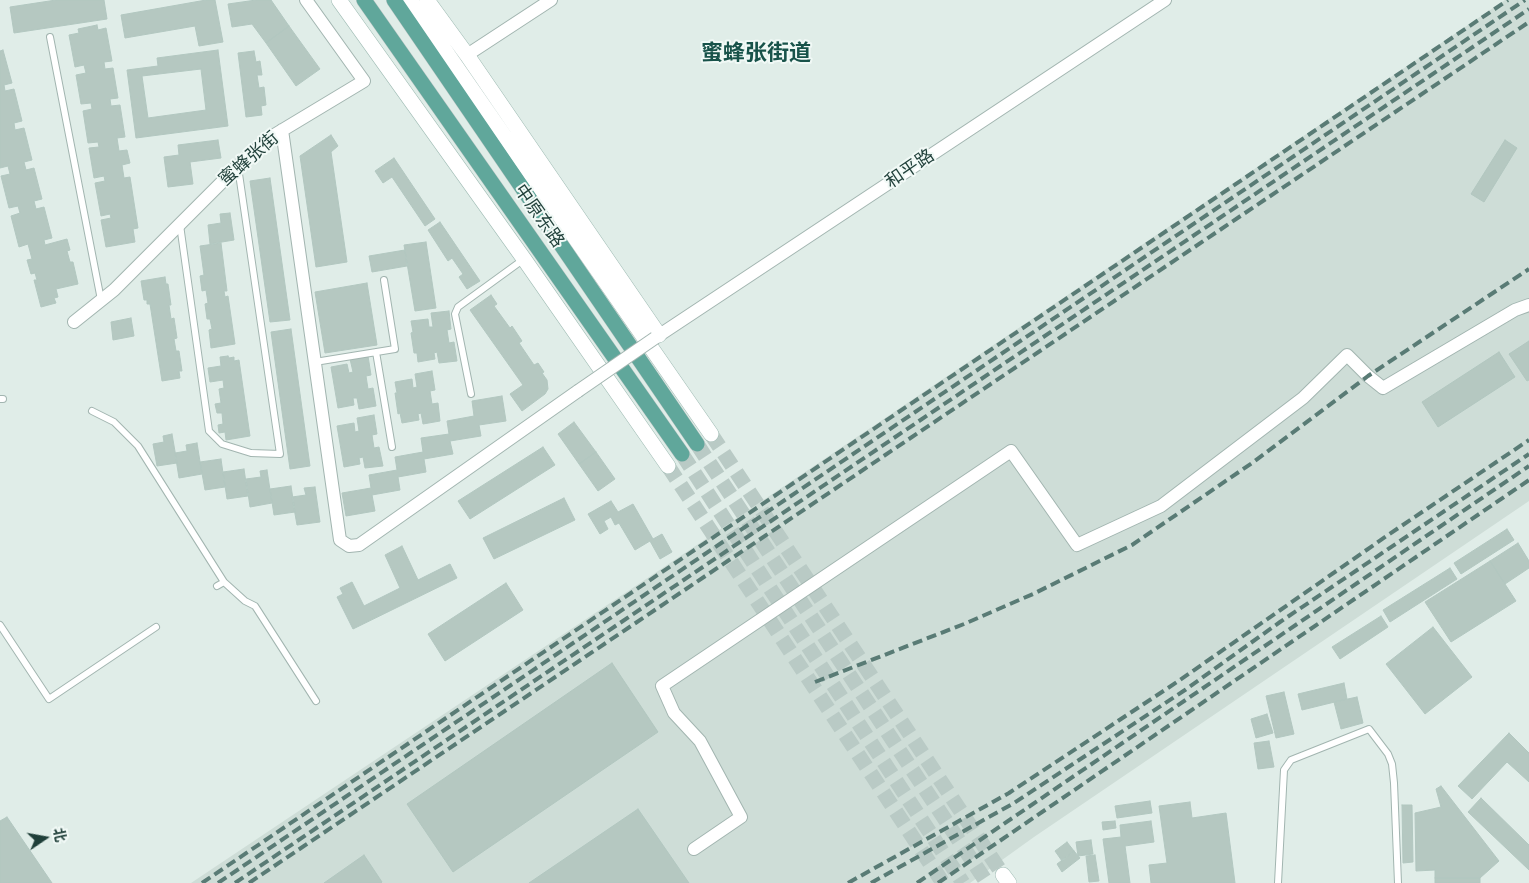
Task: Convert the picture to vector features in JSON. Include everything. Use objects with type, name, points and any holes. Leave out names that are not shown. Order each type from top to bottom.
[{"type":"main road","name":"中原东路","points":[[364,0],[682,454]]},
{"type":"main road","name":"中原东路","points":[[394,0],[697,444]]},
{"type":"street","name":"蜜蜂张街","points":[[74,322],[114,290],[238,166],[270,137],[364,81],[306,0]]},
{"type":"street","points":[[339,0],[524,259],[668,466]]},
{"type":"street","points":[[410,0],[711,434]]},
{"type":"street","points":[[427,0],[468,56],[657,336]]},
{"type":"street","points":[[468,56],[551,0]]},
{"type":"street","name":"和平路","points":[[282,130],[340,540],[349,546],[359,545],[657,336],[1165,0]]},
{"type":"street","points":[[694,849],[741,817],[700,741],[674,713],[662,686],[1011,451],[1078,545],[1161,506],[1303,398],[1347,355],[1383,388],[1515,310],[1529,305]]},
{"type":"lane","points":[[50,37],[101,300]]},
{"type":"lane","points":[[180,225],[208,431],[222,444],[251,453],[280,454],[238,166]]},
{"type":"lane","points":[[471,394],[456,314],[458,307],[524,259]]},
{"type":"lane","points":[[315,362],[396,349],[384,280]]},
{"type":"lane","points":[[376,352],[392,447]]},
{"type":"lane","points":[[92,411],[114,422],[138,446],[224,582],[244,600],[255,606],[316,701]]},
{"type":"lane","points":[[217,586],[224,582]]},
{"type":"lane","points":[[0,624],[49,699],[156,627]]},
{"type":"lane","points":[[1278,883],[1284,770],[1291,760],[1369,729],[1388,754],[1392,764],[1398,883]]},
{"type":"shaded area","points":[[1505,0],[1529,0],[1529,501],[1034,837],[970,883],[191,883],[679,557]]},
{"type":"building","points":[[56,0],[104,0],[107,19],[14,33],[10,7]]},
{"type":"building","points":[[215,0],[223,42],[199,46],[195,26],[125,38],[121,15]]},
{"type":"building","points":[[271,0],[289,26],[266,43],[252,24],[232,27],[228,4]]},
{"type":"building","points":[[97,25],[98,30],[106,28],[112,61],[104,62],[105,69],[113,68],[118,98],[110,99],[111,106],[120,105],[125,137],[117,138],[119,151],[127,150],[130,163],[122,165],[124,178],[130,177],[138,228],[133,229],[135,242],[106,247],[101,220],[111,218],[110,214],[101,216],[95,183],[105,181],[104,176],[94,178],[89,148],[99,147],[98,142],[88,143],[83,111],[92,109],[91,103],[81,104],[76,75],[86,73],[84,65],[75,67],[69,35],[79,33],[78,29]]},
{"type":"building","points":[[289,26],[320,69],[296,86],[266,43]]},
{"type":"building","points":[[3,50],[12,83],[4,85],[5,91],[14,89],[22,121],[14,123],[15,130],[24,128],[32,160],[24,162],[26,170],[34,168],[42,199],[34,201],[36,209],[44,207],[52,238],[44,240],[45,245],[67,239],[70,250],[67,251],[70,262],[73,262],[78,284],[56,289],[58,297],[54,298],[56,303],[41,307],[34,280],[37,280],[35,273],[31,274],[27,260],[32,259],[28,244],[19,247],[11,216],[20,213],[18,206],[9,208],[1,176],[10,174],[8,166],[0,168],[0,51]]},
{"type":"building","points":[[218,50],[228,126],[136,138],[127,70],[158,66],[157,58]],"holes":[[[201,69],[206,110],[148,118],[142,76]]]},
{"type":"building","points":[[254,51],[256,62],[260,61],[262,75],[257,75],[259,88],[264,87],[266,105],[261,106],[262,115],[246,117],[238,53]]},
{"type":"building","points":[[331,135],[338,146],[331,152],[347,262],[316,267],[300,156]]},
{"type":"building","points":[[218,140],[221,158],[190,162],[193,184],[168,187],[164,157],[179,155],[178,145]]},
{"type":"building","points":[[1505,140],[1517,148],[1484,202],[1471,194]]},
{"type":"building","points":[[394,158],[435,219],[425,226],[392,177],[383,183],[375,171]]},
{"type":"building","points":[[270,178],[290,320],[270,322],[250,181]]},
{"type":"building","points":[[230,213],[234,240],[210,244],[208,225],[221,223],[220,214]]},
{"type":"building","points":[[440,222],[480,281],[467,289],[459,277],[463,274],[452,258],[448,261],[428,230]]},
{"type":"building","points":[[426,242],[436,308],[415,311],[404,245]]},
{"type":"building","points":[[221,243],[227,291],[224,291],[225,297],[228,296],[235,344],[211,348],[209,330],[212,329],[210,319],[207,319],[205,304],[208,303],[206,290],[202,291],[200,276],[204,275],[200,246]]},
{"type":"building","points":[[405,250],[407,266],[372,272],[369,256]]},
{"type":"building","points":[[165,277],[171,305],[169,305],[171,319],[174,318],[177,338],[174,339],[176,351],[179,351],[182,371],[179,371],[180,378],[162,381],[150,304],[147,304],[147,300],[144,300],[141,281]]},
{"type":"building","points":[[367,283],[377,345],[325,353],[315,292]]},
{"type":"building","points":[[491,295],[497,304],[494,306],[510,328],[512,326],[522,341],[519,343],[534,365],[538,363],[547,380],[548,389],[545,394],[522,411],[510,394],[523,385],[470,310]]},
{"type":"building","points":[[449,311],[451,329],[447,330],[449,343],[454,342],[457,361],[439,363],[437,352],[434,353],[435,359],[418,362],[417,353],[414,353],[411,321],[428,319],[429,327],[433,327],[431,313]]},
{"type":"building","points":[[131,318],[134,336],[113,340],[111,322]]},
{"type":"building","points":[[291,329],[310,466],[290,469],[271,332]]},
{"type":"building","points":[[1529,341],[1529,380],[1527,381],[1509,354]]},
{"type":"building","points":[[1499,352],[1515,377],[1438,427],[1422,402]]},
{"type":"building","points":[[228,356],[229,358],[234,357],[234,361],[239,360],[250,436],[226,440],[225,432],[219,433],[218,425],[223,424],[222,413],[217,413],[215,404],[221,403],[219,389],[224,388],[223,380],[210,382],[208,368],[221,366],[220,357]]},
{"type":"building","points":[[368,356],[371,375],[366,376],[368,389],[373,388],[376,406],[359,409],[357,398],[353,398],[354,405],[338,408],[331,367],[347,364],[349,373],[353,372],[350,359]]},
{"type":"building","points":[[432,371],[435,390],[430,391],[432,404],[438,403],[440,421],[423,424],[421,413],[418,414],[419,420],[402,423],[400,413],[398,414],[395,382],[412,379],[413,388],[417,387],[415,374]]},
{"type":"building","points":[[502,396],[506,421],[479,425],[481,436],[450,441],[453,454],[424,459],[426,472],[398,477],[400,490],[372,495],[375,511],[346,516],[342,493],[371,488],[369,475],[397,470],[395,457],[423,452],[421,438],[449,434],[447,421],[474,416],[472,401]]},
{"type":"building","points":[[374,415],[377,434],[372,435],[374,448],[379,447],[383,466],[365,468],[363,457],[359,458],[360,464],[344,467],[337,426],[354,423],[355,432],[359,431],[357,418]]},
{"type":"building","points":[[574,422],[596,452],[579,464],[558,434]]},
{"type":"building","points":[[172,434],[177,463],[157,466],[153,444],[164,442],[163,436]]},
{"type":"building","points":[[197,443],[202,474],[179,478],[175,453],[187,451],[186,445]]},
{"type":"building","points":[[543,447],[555,465],[470,519],[458,501]]},
{"type":"building","points":[[596,452],[615,479],[598,491],[579,464]]},
{"type":"building","points":[[221,459],[225,487],[205,490],[200,462]]},
{"type":"building","points":[[244,469],[248,496],[227,499],[223,472]]},
{"type":"building","points":[[267,470],[272,503],[250,507],[246,479],[261,477],[260,471]]},
{"type":"building","points":[[291,486],[295,512],[274,515],[270,489]]},
{"type":"building","points":[[315,487],[320,522],[297,525],[292,497],[306,495],[304,488]]},
{"type":"building","points":[[564,498],[575,520],[494,559],[483,538]]},
{"type":"building","points":[[611,501],[618,512],[633,504],[653,539],[662,534],[672,552],[660,559],[650,541],[635,550],[619,523],[615,525],[611,517],[604,521],[608,529],[600,534],[588,514]]},
{"type":"building","points":[[1507,529],[1514,540],[1461,574],[1454,563]]},
{"type":"building","points":[[1518,543],[1529,561],[1529,568],[1505,584],[1490,561]]},
{"type":"building","points":[[402,546],[418,580],[450,564],[457,578],[353,629],[337,597],[343,594],[340,588],[352,582],[364,606],[400,588],[385,555]]},
{"type":"building","points":[[1490,561],[1516,601],[1451,642],[1425,602]]},
{"type":"building","points":[[1450,568],[1457,579],[1390,622],[1383,610]]},
{"type":"building","points":[[506,583],[523,610],[445,661],[428,634]]},
{"type":"building","points":[[1381,616],[1388,627],[1340,659],[1332,647]]},
{"type":"building","points":[[1433,627],[1472,677],[1425,714],[1386,664]]},
{"type":"building","points":[[612,663],[658,732],[453,872],[407,804]]},
{"type":"building","points":[[1344,683],[1347,699],[1302,710],[1298,694]]},
{"type":"building","points":[[1284,692],[1294,734],[1276,738],[1266,696]]},
{"type":"building","points":[[1357,697],[1363,723],[1341,729],[1334,702]]},
{"type":"building","points":[[1267,714],[1273,733],[1256,738],[1251,719]]},
{"type":"building","points":[[1509,733],[1529,753],[1529,782],[1507,762],[1472,799],[1458,786]]},
{"type":"building","points":[[1269,741],[1274,767],[1258,769],[1254,743]]},
{"type":"building","points":[[1441,786],[1499,861],[1480,878],[1435,878],[1435,870],[1416,871],[1415,813],[1441,807],[1436,789]]},
{"type":"building","points":[[1481,798],[1529,845],[1529,870],[1468,812]]},
{"type":"building","points":[[1150,801],[1152,813],[1117,818],[1115,806]]},
{"type":"building","points":[[1190,802],[1192,818],[1226,813],[1235,883],[1151,883],[1149,865],[1167,863],[1159,806]]},
{"type":"building","points":[[1402,805],[1412,805],[1413,862],[1403,863]]},
{"type":"building","points":[[638,809],[689,883],[529,883]]},
{"type":"building","points":[[7,817],[52,883],[0,883],[0,821]]},
{"type":"building","points":[[1115,821],[1116,828],[1103,830],[1102,822]]},
{"type":"building","points":[[1151,821],[1154,842],[1125,846],[1130,883],[1109,883],[1103,839],[1121,837],[1120,825]]},
{"type":"building","points":[[1091,840],[1093,854],[1078,856],[1076,842]]},
{"type":"building","points":[[1067,842],[1074,851],[1062,861],[1055,851]]},
{"type":"building","points":[[1074,851],[1080,858],[1062,872],[1057,864]]},
{"type":"building","points":[[364,855],[381,883],[324,883]]},
{"type":"building","points":[[1095,855],[1099,881],[1089,882],[1086,856]]},
{"type":"building","points":[[1435,878],[1480,878],[1480,883],[1435,883]]},
{"type":"tunnel","points":[[711,434],[1003,875]]},
{"type":"tunnel","points":[[697,444],[987,883]]},
{"type":"tunnel","points":[[682,454],[963,883]]},
{"type":"tunnel","points":[[668,466],[943,883]]},
{"type":"railway","points":[[202,883],[1508,0]]},
{"type":"railway","points":[[218,883],[1525,0]]},
{"type":"railway","points":[[235,883],[1529,9]]},
{"type":"railway","points":[[249,883],[1529,22]]},
{"type":"railway","points":[[815,682],[964,624],[1033,594],[1132,545],[1252,463],[1368,376],[1529,269]]},
{"type":"railway","points":[[848,883],[1009,793],[1177,682],[1388,535],[1529,440]]},
{"type":"railway","points":[[871,883],[1014,803],[1185,690],[1280,622],[1529,454]]},
{"type":"railway","points":[[917,883],[1529,466]]},
{"type":"railway","points":[[938,883],[1529,480]]},
{"type":"district","name":"蜜蜂张街道","points":[[756,54]]}]
